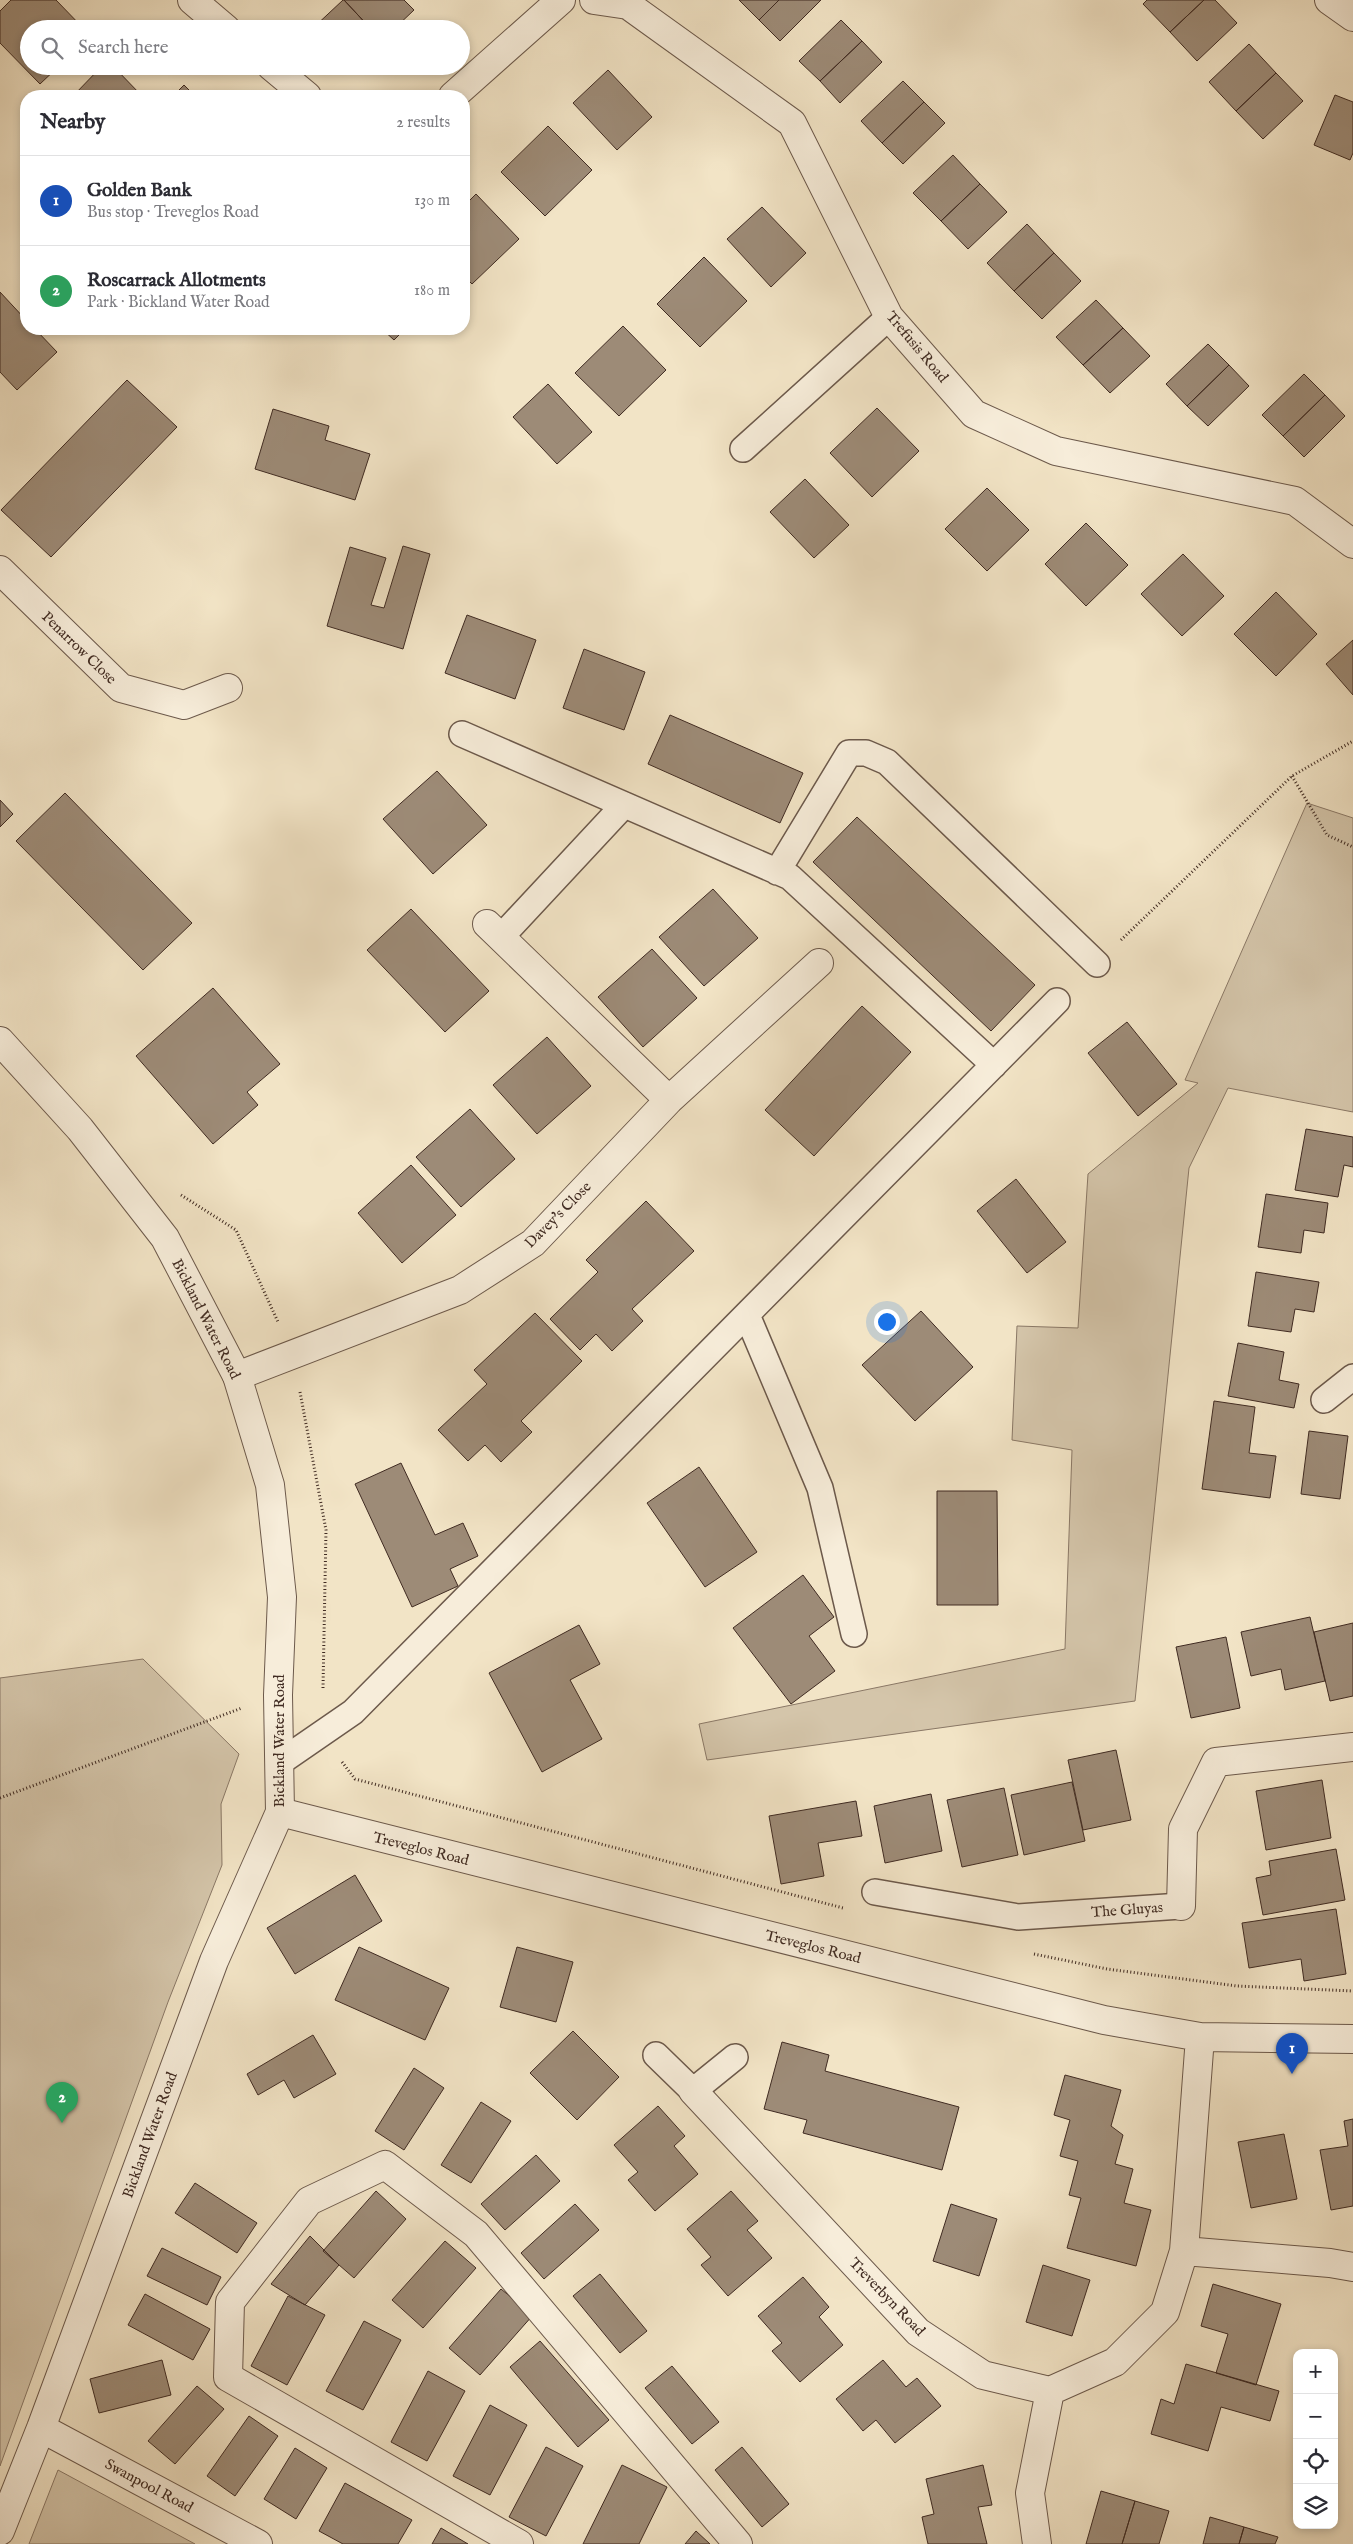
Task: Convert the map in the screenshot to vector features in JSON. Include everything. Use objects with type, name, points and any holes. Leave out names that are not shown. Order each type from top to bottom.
[{"type":"street","points":[[192,0],[215,20]]},
{"type":"street","points":[[460,90],[561,0]]},
{"type":"street","name":"Trefusis Road","points":[[594,0],[628,5],[792,123],[889,317],[974,414],[1056,451],[1295,501],[1353,544]]},
{"type":"street","points":[[1330,0],[1353,17]]},
{"type":"street","points":[[282,75],[300,90]]},
{"type":"street","name":"Penarrow Close","points":[[0,570],[121,688],[184,705],[228,688]]},
{"type":"street","points":[[494,930],[669,1100]]},
{"type":"street","name":"Davey's Close","points":[[237,1376],[460,1290],[533,1243],[669,1100],[819,963]]},
{"type":"street","name":"Bickland Water Road","points":[[0,1042],[80,1129],[165,1238],[237,1376],[270,1485],[282,1597],[278,1695],[280,1812],[214,1961],[41,2428],[0,2531]]},
{"type":"street","name":"The Gluyas","points":[[1181,1906],[1183,1828],[1216,1762],[1353,1747]]},
{"type":"street","name":"Treveglos Road","points":[[280,1812],[1104,2020],[1200,2037],[1353,2039]]},
{"type":"street","points":[[1037,2544],[1030,2493],[1050,2391],[1115,2362],[1165,2312],[1184,2251],[1200,2037]]},
{"type":"street","name":"Treverbyn Road","points":[[693,2092],[918,2332],[983,2375],[1050,2391]]},
{"type":"street","points":[[519,2544],[228,2377],[230,2302],[309,2201],[385,2164],[476,2234],[738,2544]]},
{"type":"street","points":[[1184,2251],[1330,2263],[1353,2267]]},
{"type":"street","name":"Swanpool Road","points":[[41,2428],[258,2544]]},
{"type":"lane","points":[[744,449],[889,317]]},
{"type":"lane","points":[[462,734],[790,877],[994,1065]]},
{"type":"lane","points":[[777,872],[849,753],[866,753],[887,762],[1096,964]]},
{"type":"lane","points":[[494,930],[624,805]]},
{"type":"lane","points":[[279,1763],[353,1712],[1057,1001]]},
{"type":"lane","points":[[747,1315],[820,1488],[854,1634]]},
{"type":"lane","points":[[1324,1400],[1353,1377]]},
{"type":"lane","name":"The Gluyas","points":[[874,1892],[1018,1917],[1181,1906]]},
{"type":"lane","name":"Treverbyn Road","points":[[656,2054],[693,2092]]},
{"type":"lane","points":[[693,2092],[734,2057]]},
{"type":"path","points":[[1096,964],[1292,776],[1353,741]]},
{"type":"path","points":[[1292,776],[1327,835],[1353,847]]},
{"type":"path","points":[[0,1798],[278,1695]]},
{"type":"shaded area","points":[[1307,803],[1353,818],[1353,1112],[1228,1088],[1189,1168],[1135,1701],[707,1760],[699,1724],[1065,1649],[1072,1450],[1012,1440],[1017,1326],[1078,1328],[1088,1174],[1198,1083],[1185,1080]]},
{"type":"shaded area","points":[[143,1659],[239,1754],[221,1804],[222,1865],[168,2002],[0,2466],[0,1678]]},
{"type":"shaded area","points":[[58,2470],[195,2544],[29,2544]]},
{"type":"building","points":[[11,0],[56,0],[75,20],[20,20],[20,64],[0,43],[0,11]]},
{"type":"building","points":[[343,0],[363,20],[322,20]]},
{"type":"building","points":[[344,0],[404,0],[414,10],[403,20],[363,20]]},
{"type":"building","points":[[739,0],[779,0],[759,20]]},
{"type":"building","points":[[779,0],[821,0],[780,41],[759,20]]},
{"type":"building","points":[[1147,0],[1204,0],[1170,32],[1143,4]]},
{"type":"building","points":[[1204,0],[1215,0],[1237,23],[1197,61],[1170,32]]},
{"type":"building","points":[[841,20],[862,41],[820,81],[799,61]]},
{"type":"building","points":[[862,41],[882,62],[840,103],[820,81]]},
{"type":"building","points":[[1249,44],[1276,73],[1236,111],[1209,82]]},
{"type":"building","points":[[608,70],[652,117],[617,150],[573,103]]},
{"type":"building","points":[[1276,73],[1303,101],[1263,139],[1236,111]]},
{"type":"building","points":[[31,75],[50,75],[40,84]]},
{"type":"building","points":[[93,75],[122,75],[136,90],[79,90]]},
{"type":"building","points":[[903,81],[924,102],[882,143],[861,121]]},
{"type":"building","points":[[184,85],[189,90],[179,90]]},
{"type":"building","points":[[1335,95],[1353,102],[1353,153],[1350,160],[1314,145]]},
{"type":"building","points":[[924,102],[945,123],[903,164],[882,143]]},
{"type":"building","points":[[548,126],[592,170],[545,216],[501,172]]},
{"type":"building","points":[[953,155],[980,184],[941,221],[913,193]]},
{"type":"building","points":[[980,184],[1007,212],[968,249],[941,221]]},
{"type":"building","points":[[476,194],[519,239],[472,284],[470,282],[470,200]]},
{"type":"building","points":[[762,207],[806,253],[771,287],[727,239]]},
{"type":"building","points":[[1027,224],[1054,253],[1014,291],[987,263]]},
{"type":"building","points":[[1054,253],[1081,281],[1042,319],[1014,291]]},
{"type":"building","points":[[704,257],[747,301],[700,347],[657,304]]},
{"type":"building","points":[[0,292],[20,314],[20,335],[41,335],[57,352],[17,390],[0,372]]},
{"type":"building","points":[[1096,300],[1123,328],[1083,365],[1056,337]]},
{"type":"building","points":[[623,326],[666,370],[619,416],[575,373]]},
{"type":"building","points":[[1123,328],[1150,356],[1110,393],[1083,365]]},
{"type":"building","points":[[389,335],[399,335],[394,340]]},
{"type":"building","points":[[1208,344],[1229,365],[1187,406],[1166,384]]},
{"type":"building","points":[[1229,365],[1249,386],[1208,426],[1187,406]]},
{"type":"building","points":[[1304,374],[1325,395],[1283,436],[1262,415]]},
{"type":"building","points":[[127,380],[177,427],[51,557],[1,510]]},
{"type":"building","points":[[548,384],[592,432],[557,464],[513,417]]},
{"type":"building","points":[[1325,395],[1345,416],[1304,457],[1283,436]]},
{"type":"building","points":[[877,408],[919,451],[872,497],[830,453]]},
{"type":"building","points":[[273,409],[329,426],[325,440],[370,454],[355,500],[255,469]]},
{"type":"building","points":[[805,479],[849,525],[814,558],[770,512]]},
{"type":"building","points":[[987,488],[1029,530],[987,571],[945,529]]},
{"type":"building","points":[[1086,523],[1128,565],[1086,606],[1045,564]]},
{"type":"building","points":[[403,546],[430,554],[403,649],[327,626],[350,547],[386,558],[371,605],[384,608]]},
{"type":"building","points":[[1183,554],[1224,596],[1182,636],[1141,594]]},
{"type":"building","points":[[1276,592],[1317,634],[1276,676],[1234,634]]},
{"type":"building","points":[[467,615],[536,640],[515,699],[445,673]]},
{"type":"building","points":[[1353,640],[1353,695],[1326,664]]},
{"type":"building","points":[[584,649],[645,672],[624,730],[563,708]]},
{"type":"building","points":[[670,715],[803,773],[780,823],[648,764]]},
{"type":"building","points":[[437,771],[487,825],[433,874],[383,819]]},
{"type":"building","points":[[65,793],[192,923],[143,970],[16,841]]},
{"type":"building","points":[[0,800],[13,814],[0,827]]},
{"type":"building","points":[[857,817],[1035,985],[991,1031],[813,862]]},
{"type":"building","points":[[713,889],[758,938],[704,986],[659,937]]},
{"type":"building","points":[[411,909],[489,991],[445,1032],[367,950]]},
{"type":"building","points":[[652,949],[697,998],[643,1047],[598,997]]},
{"type":"building","points":[[213,988],[280,1064],[247,1092],[258,1105],[213,1144],[136,1056]]},
{"type":"building","points":[[862,1006],[911,1052],[814,1156],[765,1110]]},
{"type":"building","points":[[1127,1022],[1177,1084],[1138,1116],[1088,1053]]},
{"type":"building","points":[[547,1037],[591,1086],[537,1134],[493,1085]]},
{"type":"building","points":[[470,1109],[515,1159],[461,1207],[416,1157]]},
{"type":"building","points":[[1306,1129],[1353,1137],[1353,1167],[1344,1165],[1338,1197],[1295,1190]]},
{"type":"building","points":[[411,1165],[456,1215],[402,1263],[358,1213]]},
{"type":"building","points":[[1016,1179],[1066,1242],[1027,1273],[977,1211]]},
{"type":"building","points":[[1266,1194],[1328,1203],[1324,1233],[1304,1230],[1301,1253],[1258,1247]]},
{"type":"building","points":[[646,1201],[694,1251],[632,1309],[643,1321],[612,1351],[596,1334],[580,1350],[550,1319],[598,1272],[586,1260]]},
{"type":"building","points":[[1256,1272],[1319,1282],[1314,1312],[1295,1309],[1291,1332],[1248,1326]]},
{"type":"building","points":[[921,1311],[973,1367],[915,1421],[862,1365]]},
{"type":"building","points":[[535,1313],[582,1361],[521,1421],[532,1432],[501,1462],[485,1445],[468,1461],[438,1430],[487,1384],[474,1370]]},
{"type":"building","points":[[1238,1343],[1284,1352],[1279,1380],[1299,1384],[1294,1408],[1228,1396]]},
{"type":"building","points":[[1214,1401],[1255,1407],[1249,1453],[1276,1456],[1270,1498],[1202,1489]]},
{"type":"building","points":[[1309,1431],[1348,1436],[1340,1499],[1301,1494]]},
{"type":"building","points":[[401,1463],[435,1535],[463,1523],[478,1556],[450,1569],[458,1586],[412,1607],[355,1484]]},
{"type":"building","points":[[699,1467],[757,1552],[705,1587],[647,1503]]},
{"type":"building","points":[[937,1491],[997,1491],[998,1605],[937,1605]]},
{"type":"building","points":[[803,1575],[834,1617],[809,1636],[835,1671],[791,1704],[733,1628]]},
{"type":"building","points":[[1310,1617],[1325,1681],[1285,1690],[1281,1669],[1251,1676],[1241,1632]]},
{"type":"building","points":[[1353,1623],[1353,1696],[1330,1701],[1314,1632]]},
{"type":"building","points":[[579,1625],[600,1664],[570,1680],[602,1739],[542,1772],[489,1673]]},
{"type":"building","points":[[1226,1637],[1240,1708],[1191,1718],[1176,1647]]},
{"type":"building","points":[[1116,1750],[1131,1820],[1083,1830],[1068,1760]]},
{"type":"building","points":[[1322,1780],[1331,1838],[1266,1850],[1256,1791]]},
{"type":"building","points":[[1072,1782],[1085,1841],[1024,1855],[1011,1795]]},
{"type":"building","points":[[1004,1788],[1018,1855],[962,1867],[947,1800]]},
{"type":"building","points":[[931,1794],[942,1851],[885,1863],[874,1806]]},
{"type":"building","points":[[856,1801],[862,1836],[818,1843],[824,1876],[781,1884],[769,1816]]},
{"type":"building","points":[[1336,1849],[1345,1900],[1263,1915],[1256,1878],[1271,1875],[1269,1861]]},
{"type":"building","points":[[355,1875],[382,1921],[295,1974],[267,1928]]},
{"type":"building","points":[[1336,1909],[1346,1974],[1304,1981],[1301,1959],[1249,1968],[1242,1923]]},
{"type":"building","points":[[359,1947],[449,1988],[425,2040],[335,2000]]},
{"type":"building","points":[[517,1947],[573,1962],[556,2022],[500,2007]]},
{"type":"building","points":[[573,2031],[619,2077],[577,2120],[530,2073]]},
{"type":"building","points":[[313,2035],[336,2074],[294,2098],[284,2080],[258,2095],[247,2074]]},
{"type":"building","points":[[782,2042],[829,2055],[825,2071],[959,2107],[942,2170],[803,2133],[807,2120],[764,2109]]},
{"type":"building","points":[[414,2068],[444,2088],[404,2150],[375,2131]]},
{"type":"building","points":[[1065,2075],[1121,2090],[1111,2126],[1123,2135],[1115,2164],[1133,2169],[1124,2203],[1151,2210],[1136,2266],[1067,2248],[1081,2198],[1069,2195],[1078,2161],[1060,2156],[1070,2120],[1054,2115]]},
{"type":"building","points":[[481,2102],[511,2121],[471,2183],[441,2165]]},
{"type":"building","points":[[658,2106],[685,2136],[674,2146],[698,2174],[655,2211],[628,2180],[638,2172],[614,2145]]},
{"type":"building","points":[[1353,2119],[1353,2206],[1331,2210],[1320,2150],[1348,2146],[1344,2121]]},
{"type":"building","points":[[1284,2134],[1297,2199],[1251,2208],[1238,2142]]},
{"type":"building","points":[[536,2155],[560,2181],[505,2230],[481,2204]]},
{"type":"building","points":[[195,2183],[257,2223],[237,2253],[175,2213]]},
{"type":"building","points":[[376,2191],[406,2219],[354,2278],[323,2251]]},
{"type":"building","points":[[731,2191],[758,2221],[747,2230],[772,2258],[728,2296],[701,2265],[711,2257],[687,2229]]},
{"type":"building","points":[[575,2204],[599,2230],[544,2279],[521,2253]]},
{"type":"building","points":[[951,2204],[997,2219],[979,2276],[933,2261]]},
{"type":"building","points":[[310,2236],[339,2265],[305,2305],[271,2284]]},
{"type":"building","points":[[445,2241],[476,2268],[423,2328],[392,2300]]},
{"type":"building","points":[[162,2248],[221,2277],[207,2305],[147,2276]]},
{"type":"building","points":[[1043,2265],[1090,2280],[1072,2336],[1026,2322]]},
{"type":"building","points":[[600,2274],[647,2331],[620,2353],[573,2296]]},
{"type":"building","points":[[803,2277],[829,2307],[819,2317],[843,2345],[800,2382],[772,2351],[782,2343],[758,2316]]},
{"type":"building","points":[[1213,2284],[1281,2304],[1256,2385],[1216,2373],[1228,2334],[1201,2326]]},
{"type":"building","points":[[501,2289],[533,2315],[480,2375],[449,2348]]},
{"type":"building","points":[[145,2294],[210,2329],[193,2360],[128,2325]]},
{"type":"building","points":[[288,2296],[325,2315],[287,2385],[251,2366]]},
{"type":"building","points":[[364,2321],[401,2340],[363,2410],[326,2391]]},
{"type":"building","points":[[540,2341],[609,2420],[578,2447],[510,2367]]},
{"type":"building","points":[[162,2360],[171,2395],[99,2413],[90,2379]]},
{"type":"building","points":[[883,2360],[906,2387],[917,2378],[941,2406],[895,2443],[876,2420],[863,2431],[836,2399]]},
{"type":"building","points":[[1186,2364],[1279,2391],[1270,2421],[1221,2407],[1208,2451],[1151,2434],[1161,2399],[1174,2404]]},
{"type":"building","points":[[672,2366],[719,2422],[692,2444],[645,2388]]},
{"type":"building","points":[[428,2371],[465,2391],[427,2461],[391,2442]]},
{"type":"building","points":[[197,2386],[224,2409],[175,2464],[148,2441]]},
{"type":"building","points":[[490,2405],[527,2425],[490,2495],[453,2476]]},
{"type":"building","points":[[249,2416],[278,2436],[235,2496],[207,2476]]},
{"type":"building","points":[[546,2447],[583,2466],[546,2536],[509,2517]]},
{"type":"building","points":[[742,2447],[789,2504],[762,2527],[715,2470]]},
{"type":"building","points":[[295,2448],[327,2468],[296,2519],[264,2499]]},
{"type":"building","points":[[622,2465],[667,2487],[639,2544],[583,2544]]},
{"type":"building","points":[[983,2465],[992,2505],[978,2507],[987,2544],[928,2544],[922,2517],[934,2514],[926,2479]]},
{"type":"building","points":[[345,2483],[412,2520],[398,2544],[343,2544],[319,2531]]},
{"type":"building","points":[[1101,2491],[1135,2501],[1122,2544],[1086,2544]]},
{"type":"building","points":[[1135,2501],[1169,2511],[1159,2544],[1122,2544]]},
{"type":"building","points":[[1210,2517],[1244,2527],[1239,2544],[1203,2544]]},
{"type":"building","points":[[1244,2527],[1278,2537],[1275,2544],[1239,2544]]},
{"type":"building","points":[[441,2528],[468,2544],[432,2544]]},
{"type":"building","points":[[696,2531],[710,2544],[685,2544]]},
{"type":"place","name":"Golden Bank","points":[[1292,2074]]},
{"type":"place","name":"Roscarrack Allotments","points":[[62,2123]]}]
